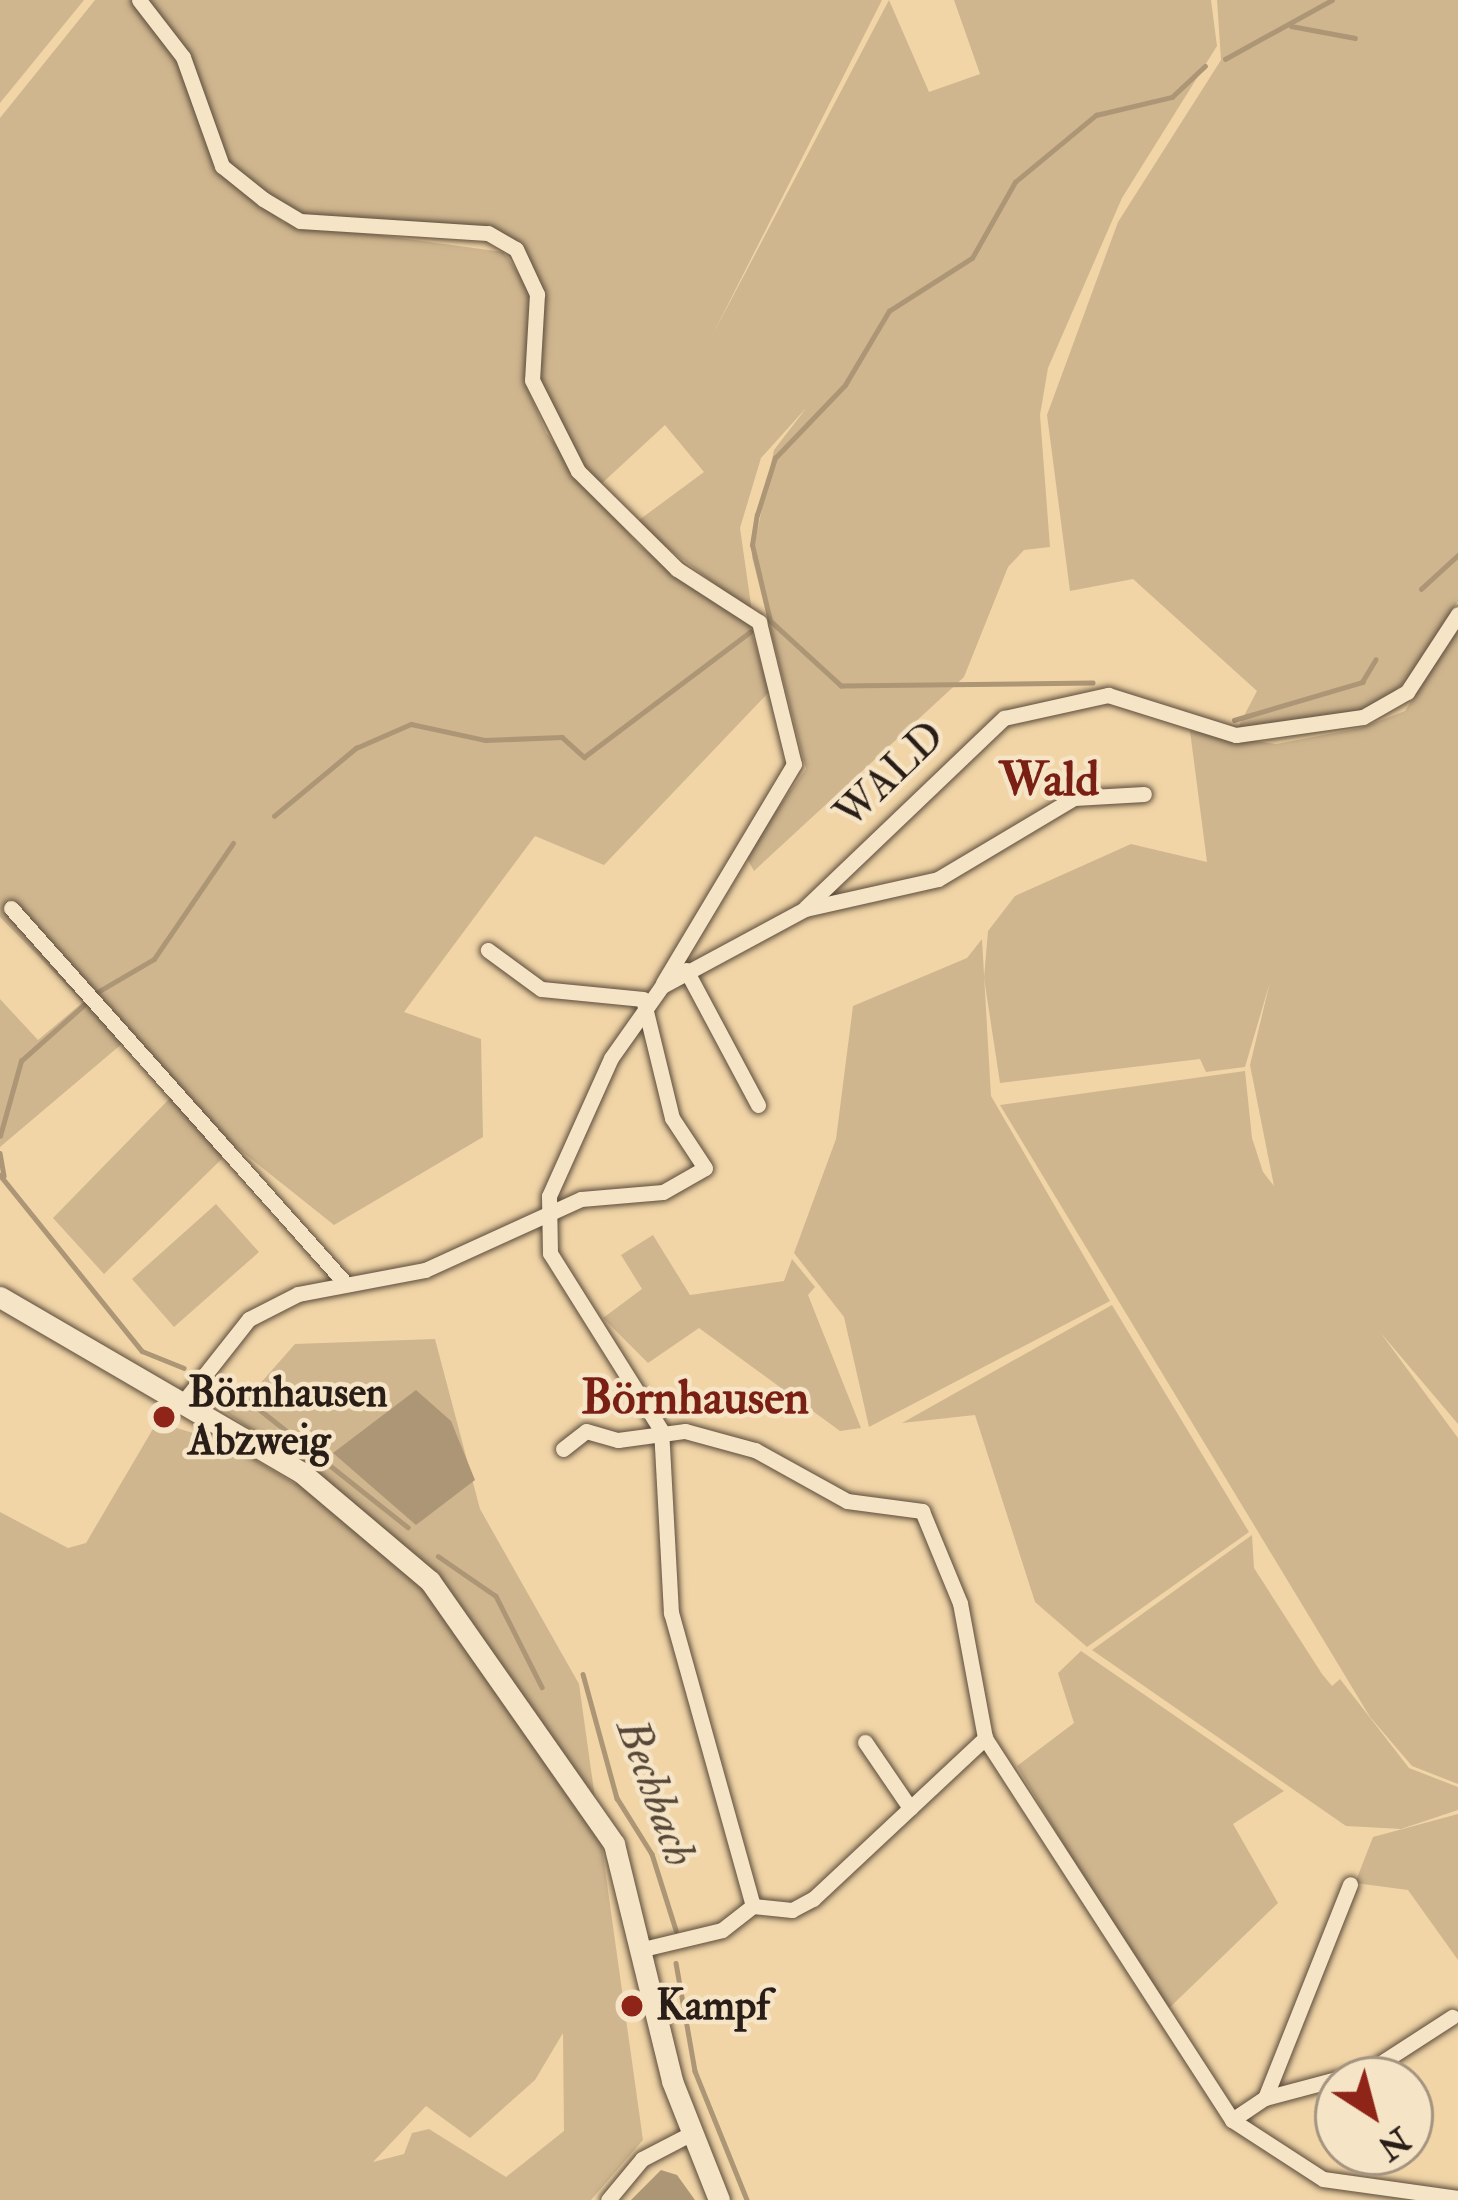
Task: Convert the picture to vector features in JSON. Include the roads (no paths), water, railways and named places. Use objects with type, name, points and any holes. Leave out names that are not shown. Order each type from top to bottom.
[{"type":"main road","points":[[0,1297],[284,1461],[402,1548],[595,1805],[641,1943],[690,2134],[718,2200]]},
{"type":"street","points":[[139,0],[183,57],[222,166],[263,199],[300,221],[488,233],[516,249],[537,293],[532,380],[578,471],[677,569],[759,622],[794,764],[662,986]]},
{"type":"street","name":"WALD","points":[[805,909],[965,750],[1052,699],[1108,694],[1236,735],[1390,707],[1458,614]]},
{"type":"street","name":"WALD","points":[[805,909],[938,879],[1074,798],[1144,794]]},
{"type":"street","points":[[11,908],[343,1280]]},
{"type":"street","points":[[753,1906],[671,1613],[661,1430],[557,1265],[543,1222],[643,999],[686,970],[805,909]]},
{"type":"street","points":[[488,950],[541,989],[643,999]]},
{"type":"street","points":[[686,970],[758,1105]]},
{"type":"street","points":[[181,1405],[249,1319],[343,1280],[425,1270],[603,1193],[663,1192],[705,1168],[671,1118],[643,999]]},
{"type":"street","points":[[562,1449],[586,1431],[618,1440],[661,1430],[755,1450],[848,1501],[922,1511],[960,1603],[985,1738],[1232,2120],[1323,2179],[1458,2198]]},
{"type":"street","points":[[641,1943],[722,1930],[753,1906],[792,1910],[813,1899],[985,1738]]},
{"type":"street","points":[[865,1742],[910,1808]]},
{"type":"street","points":[[1265,2098],[1350,1883]]},
{"type":"street","points":[[1232,2120],[1265,2098],[1370,2070],[1452,2017]]},
{"type":"street","points":[[608,2200],[642,2159],[690,2134]]},
{"type":"waterway","points":[[1225,59],[1332,0]]},
{"type":"waterway","points":[[1291,26],[1355,38]]},
{"type":"waterway","points":[[1093,683],[841,686],[770,621],[752,545],[757,515],[775,458],[845,385],[889,311],[972,258],[1015,182],[1096,115],[1172,97],[1205,66]]},
{"type":"waterway","points":[[1421,589],[1458,555]]},
{"type":"waterway","points":[[274,816],[356,748],[411,724],[485,740],[562,737],[584,757],[750,632]]},
{"type":"waterway","points":[[1234,720],[1362,682],[1375,660]]},
{"type":"waterway","points":[[96,993],[154,959],[233,843]]},
{"type":"waterway","points":[[0,1136],[21,1061],[85,1004]]},
{"type":"waterway","points":[[0,1153],[4,1176]]},
{"type":"waterway","name":"Bechbach","points":[[0,1175],[142,1351],[184,1368]]},
{"type":"waterway","name":"Bechbach","points":[[226,1383],[408,1527]]},
{"type":"waterway","name":"Bechbach","points":[[438,1556],[496,1596],[542,1687]]},
{"type":"waterway","name":"Bechbach","points":[[583,1674],[617,1798],[652,1854],[676,1930]]},
{"type":"waterway","name":"Bechbach","points":[[676,1963],[695,2071],[747,2200]]},
{"type":"place","name":"Börnhausen Abzweig","points":[[164,1417]]},
{"type":"place","name":"Kampf","points":[[632,2006]]},
{"type":"district","name":"Wald","points":[[1049,781]]},
{"type":"district","name":"Börnhausen","points":[[695,1399]]}]
